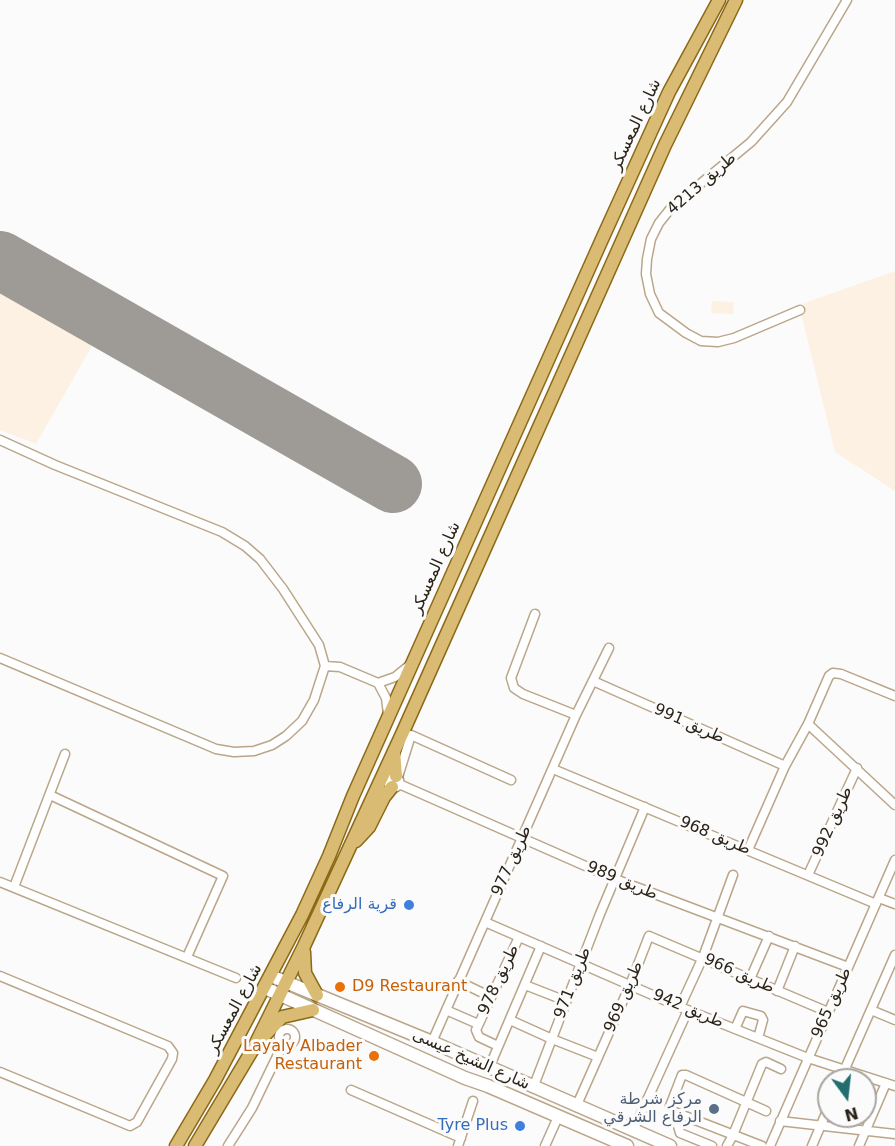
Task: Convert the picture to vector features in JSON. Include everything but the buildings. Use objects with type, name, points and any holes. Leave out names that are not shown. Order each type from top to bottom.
[{"type":"main road","name":"شارع المعسكر","points":[[176,1146],[268,982],[320,876],[412,663],[665,102],[719,0]]},
{"type":"main road","name":"شارع المعسكر","points":[[195,1146],[253,1049],[304,946],[664,145],[736,0]]},
{"type":"main road","points":[[350,845],[369,827],[384,796],[396,781],[393,751]]},
{"type":"main road","points":[[304,946],[304,967],[317,995]]},
{"type":"main road","points":[[253,1049],[282,1017],[313,1010]]},
{"type":"street","name":"طريق 4213","points":[[800,310],[734,338],[718,342],[701,341],[659,313],[650,294],[646,260],[651,239],[659,223],[671,208],[751,142],[787,102],[847,0]]},
{"type":"street","points":[[0,440],[55,465],[222,532],[245,546],[260,559],[283,588],[319,645],[325,666],[314,700],[302,721],[272,745],[254,751],[234,752],[216,749],[0,658]]},
{"type":"street","points":[[535,614],[511,678],[514,688],[523,694],[576,715]]},
{"type":"street","name":"طريق 977","points":[[432,1042],[576,715],[609,648]]},
{"type":"street","points":[[378,683],[395,677],[412,663]]},
{"type":"street","points":[[325,666],[340,667],[378,683],[386,698],[388,718]]},
{"type":"street","points":[[748,850],[785,766],[832,673],[841,674],[895,696]]},
{"type":"street","name":"طريق 991","points":[[593,681],[785,766]]},
{"type":"street","name":"طريق 992","points":[[808,724],[895,805]]},
{"type":"street","points":[[396,781],[411,735],[512,780]]},
{"type":"street","points":[[14,887],[65,754]]},
{"type":"street","name":"طريق 992","points":[[808,875],[857,768]]},
{"type":"street","name":"طريق 968","points":[[553,769],[808,875],[878,901],[895,904]]},
{"type":"street","name":"طريق 989","points":[[396,781],[615,879],[848,967]]},
{"type":"street","points":[[50,795],[223,876],[187,957]]},
{"type":"street","name":"طريق 971","points":[[532,1088],[645,807]]},
{"type":"street","name":"طريق 965","points":[[770,1146],[895,860]]},
{"type":"street","points":[[633,1131],[684,1008],[734,875]]},
{"type":"street","points":[[0,882],[237,978]]},
{"type":"street","name":"طريق 942","points":[[485,922],[735,1029],[808,1058],[842,1068]]},
{"type":"street","name":"طريق 966","points":[[649,936],[828,1012]]},
{"type":"street","name":"طريق 969","points":[[576,1107],[649,936]]},
{"type":"street","points":[[750,980],[769,936]]},
{"type":"street","name":"طريق 978","points":[[498,1046],[479,1037],[476,1030],[519,937]]},
{"type":"street","points":[[489,1068],[541,945]]},
{"type":"street","points":[[777,991],[795,946]]},
{"type":"street","points":[[845,1068],[895,955]]},
{"type":"street","points":[[0,976],[168,1046],[173,1053],[172,1059],[137,1122],[130,1126],[0,1072]]},
{"type":"street","points":[[458,981],[491,997]]},
{"type":"street","name":"شارع الشيخ عيسى","points":[[268,982],[286,983],[317,995],[432,1042],[532,1088],[670,1146]]},
{"type":"street","name":"شارع الشيخ عيسى","points":[[268,982],[280,994],[313,1010],[627,1146]]},
{"type":"street","points":[[525,985],[566,1001]]},
{"type":"street","name":"طريق 978","points":[[446,1010],[478,1024]]},
{"type":"street","points":[[871,1010],[895,1020]]},
{"type":"street","points":[[735,1029],[743,1011],[760,1016],[763,1020],[758,1038]]},
{"type":"street","points":[[510,1020],[598,1057]]},
{"type":"street","points":[[228,1146],[252,1108],[283,1044]]},
{"type":"street","points":[[727,1146],[734,1135],[762,1064],[766,1062],[781,1069]]},
{"type":"street","points":[[762,1146],[672,1111],[670,1106],[682,1075],[686,1075],[766,1111]]},
{"type":"street","points":[[859,1146],[891,1085]]},
{"type":"street","points":[[351,1090],[460,1142],[473,1101]]},
{"type":"street","points":[[682,1114],[678,1126],[680,1133],[712,1146]]},
{"type":"street","points":[[545,1146],[558,1117]]},
{"type":"street","points":[[780,1121],[817,1125]]},
{"type":"street","points":[[812,1146],[820,1128]]},
{"type":"street","points":[[844,1128],[895,1134]]},
{"type":"shaded area","points":[[895,271],[895,491],[835,452],[799,305]]},
{"type":"shaded area","points":[[0,291],[93,344],[36,444],[0,430]]},
{"type":"shaded area","points":[[712,301],[734,302],[733,314],[711,313]]},
{"type":"runway","points":[[0,260],[393,484]]},
{"type":"place","name":"قرية الرفاع","points":[[409,905]]},
{"type":"place","name":"D9 Restaurant","points":[[340,987]]},
{"type":"place","name":"Layaly Albader Restaurant","points":[[374,1056]]},
{"type":"place","name":"مركز شرطة الرفاع الشرقي","points":[[714,1109]]},
{"type":"place","name":"Tyre Plus","points":[[520,1126]]}]
